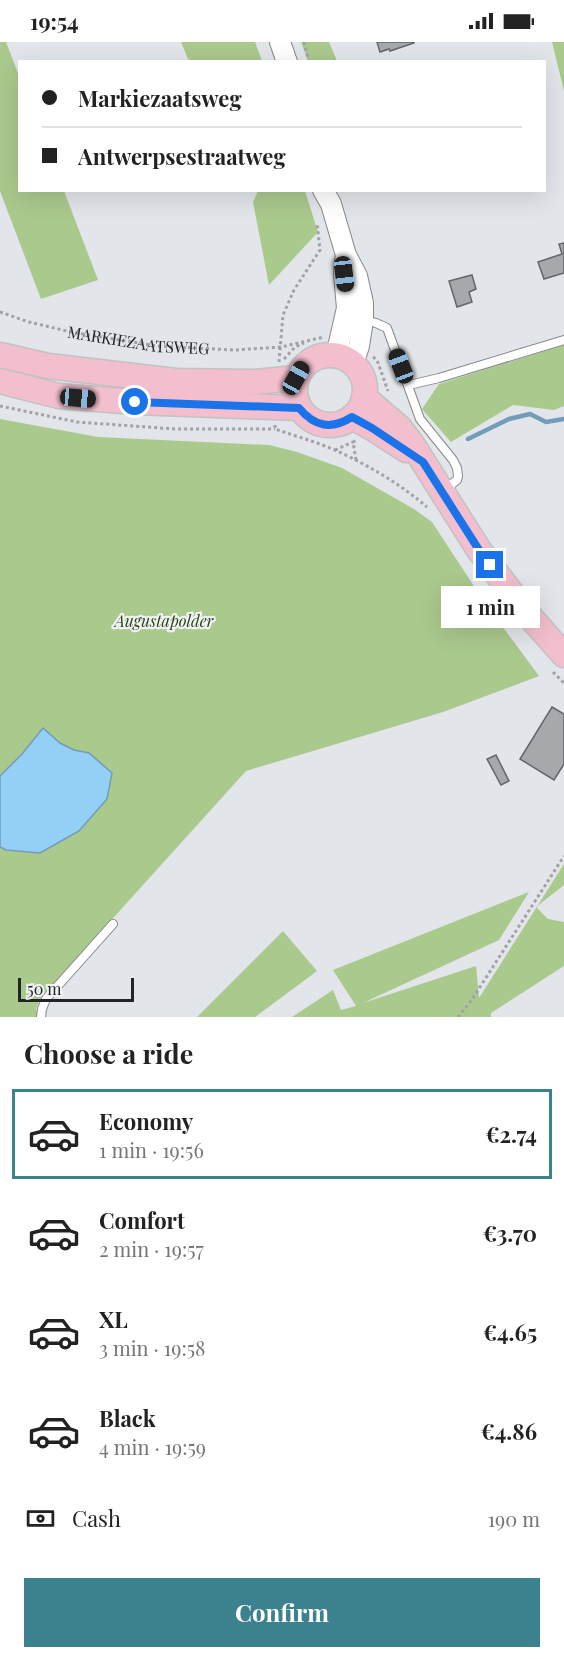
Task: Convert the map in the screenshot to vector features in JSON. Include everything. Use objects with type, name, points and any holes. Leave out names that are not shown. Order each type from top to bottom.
[{"type":"main road","name":"MARKIEZAATSWEG","points":[[0,355],[48,366],[176,381],[254,382],[288,372]]},
{"type":"main road","points":[[324,356],[345,360],[359,371],[363,380],[365,388],[358,407],[342,423],[330,425],[318,423],[307,417],[299,408],[288,372],[303,368],[312,360],[324,356]]},
{"type":"main road","points":[[0,381],[59,396],[135,402],[299,408]]},
{"type":"main road","points":[[358,407],[372,428],[423,462],[479,550],[525,610],[564,655]]},
{"type":"street","points":[[280,42],[286,60]]},
{"type":"street","points":[[329,195],[346,255],[357,276],[363,303],[359,346],[345,360]]},
{"type":"street","points":[[345,360],[347,308],[344,274],[346,255]]},
{"type":"lane","points":[[363,320],[387,328],[420,419],[457,468],[457,480],[442,492]]},
{"type":"lane","points":[[409,385],[564,340]]},
{"type":"lane","points":[[41,1017],[46,999],[113,924]]},
{"type":"path","points":[[304,42],[308,60]]},
{"type":"path","name":"MARKIEZAATSWEG","points":[[0,312],[71,332],[158,346],[234,350],[281,348],[283,315],[294,290],[320,249]]},
{"type":"path","points":[[288,372],[295,347],[311,339]]},
{"type":"path","points":[[0,406],[76,422],[175,429],[275,429]]},
{"type":"path","points":[[335,450],[353,442]]},
{"type":"path","points":[[356,460],[404,487]]},
{"type":"path","points":[[458,1017],[471,1001],[564,856]]},
{"type":"green space","points":[[0,42],[6,42],[18,73],[18,192],[64,192],[98,280],[41,299],[0,191]]},
{"type":"green space","points":[[181,42],[255,42],[262,60],[190,60]]},
{"type":"green space","points":[[301,42],[329,42],[337,60],[308,60]]},
{"type":"green space","points":[[552,42],[564,42],[564,91]]},
{"type":"green space","points":[[258,192],[305,192],[318,232],[269,285],[253,202]]},
{"type":"green space","points":[[564,345],[564,406],[554,410],[513,405],[451,442],[422,409],[439,384]]},
{"type":"green space","name":"Augustapolder","points":[[0,419],[98,437],[269,445],[342,468],[414,509],[432,522],[485,603],[539,676],[443,712],[246,771],[40,999],[36,1009],[38,1017],[0,1017]]},
{"type":"green space","points":[[564,864],[564,885],[537,906]]},
{"type":"green space","points":[[529,892],[499,940],[363,1003],[476,966],[479,998],[536,907],[548,919],[564,922],[564,966],[491,1013],[491,1017],[292,1017],[333,990],[341,1010],[356,1006],[333,970]]},
{"type":"green space","points":[[283,931],[317,971],[255,1017],[197,1017]]},
{"type":"water","points":[[43,728],[60,743],[74,750],[89,753],[112,773],[107,799],[79,831],[40,853],[6,850],[0,847],[0,776]]},
{"type":"building","points":[[377,42],[414,42],[414,43],[380,52]]},
{"type":"building","points":[[564,243],[564,273],[544,279],[538,262],[562,254],[559,244]]},
{"type":"building","points":[[472,275],[476,289],[469,292],[472,302],[457,307],[449,281]]},
{"type":"building","points":[[552,707],[564,714],[564,764],[554,780],[520,759]]},
{"type":"building","points":[[496,755],[509,781],[501,785],[487,759]]},
{"type":"waterway","points":[[468,439],[509,419],[530,414],[546,422],[564,419]]},
{"type":"route","points":[[135,402],[299,408],[307,417],[318,423],[330,425],[342,423],[352,417],[423,462],[490,565]]}]
